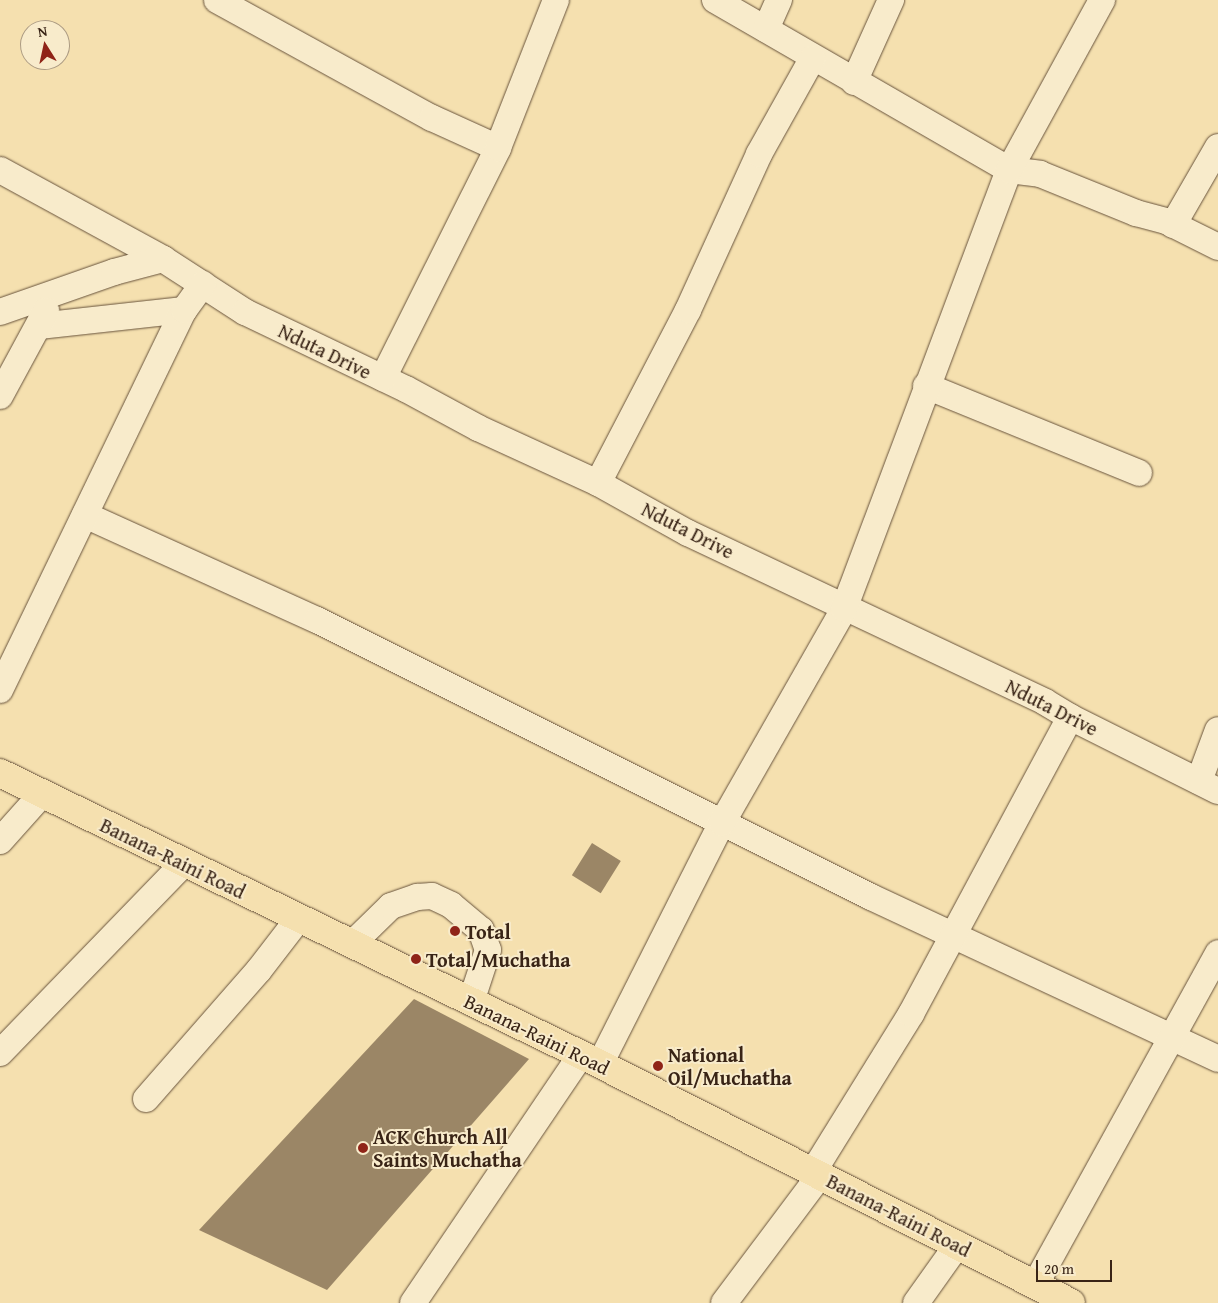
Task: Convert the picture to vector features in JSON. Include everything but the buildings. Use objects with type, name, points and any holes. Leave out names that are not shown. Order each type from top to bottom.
[{"type":"main road","name":"Banana-Raini Road","points":[[0,773],[183,864],[299,918],[590,1060],[958,1244],[1071,1303]]},
{"type":"street","points":[[217,0],[432,118],[498,148]]},
{"type":"street","points":[[383,378],[498,148],[556,0]]},
{"type":"street","points":[[716,0],[812,59],[1009,170],[1040,174],[1173,225],[1218,247]]},
{"type":"street","points":[[766,29],[779,0]]},
{"type":"street","points":[[854,82],[891,0]]},
{"type":"street","points":[[413,1303],[590,1060],[844,609],[926,386],[1009,170],[1102,0]]},
{"type":"street","points":[[598,483],[688,310],[759,154],[812,59]]},
{"type":"street","points":[[1173,225],[1218,147]]},
{"type":"street","name":"Nduta Drive","points":[[0,170],[163,259],[245,312],[383,378],[454,417],[598,483],[688,533],[844,609],[1021,690],[1070,717],[1208,786]]},
{"type":"street","points":[[0,312],[114,272],[163,259]]},
{"type":"street","points":[[0,690],[184,310],[203,284]]},
{"type":"street","points":[[0,396],[55,294]]},
{"type":"street","points":[[39,326],[184,310]]},
{"type":"street","points":[[926,386],[1138,473]]},
{"type":"street","points":[[85,515],[317,620],[691,804],[722,823],[913,917],[954,933],[1218,1059]]},
{"type":"street","points":[[724,1303],[817,1173],[910,1014],[1070,717]]},
{"type":"street","points":[[1208,786],[1218,730]]},
{"type":"street","points":[[0,841],[42,794]]},
{"type":"street","points":[[0,1053],[183,864]]},
{"type":"street","points":[[352,944],[391,906],[418,896],[432,896],[452,905],[481,930],[488,950],[471,1002]]},
{"type":"street","points":[[146,1099],[259,970],[299,918]]},
{"type":"street","points":[[1035,1284],[1218,953]]},
{"type":"street","points":[[916,1303],[958,1244]]},
{"type":"place","name":"Total","points":[[455,931]]},
{"type":"place","name":"Total/Muchatha","points":[[416,959]]},
{"type":"place","name":"National Oil/Muchatha","points":[[658,1066]]},
{"type":"place","name":"ACK Church All Saints Muchatha","points":[[363,1148]]}]
